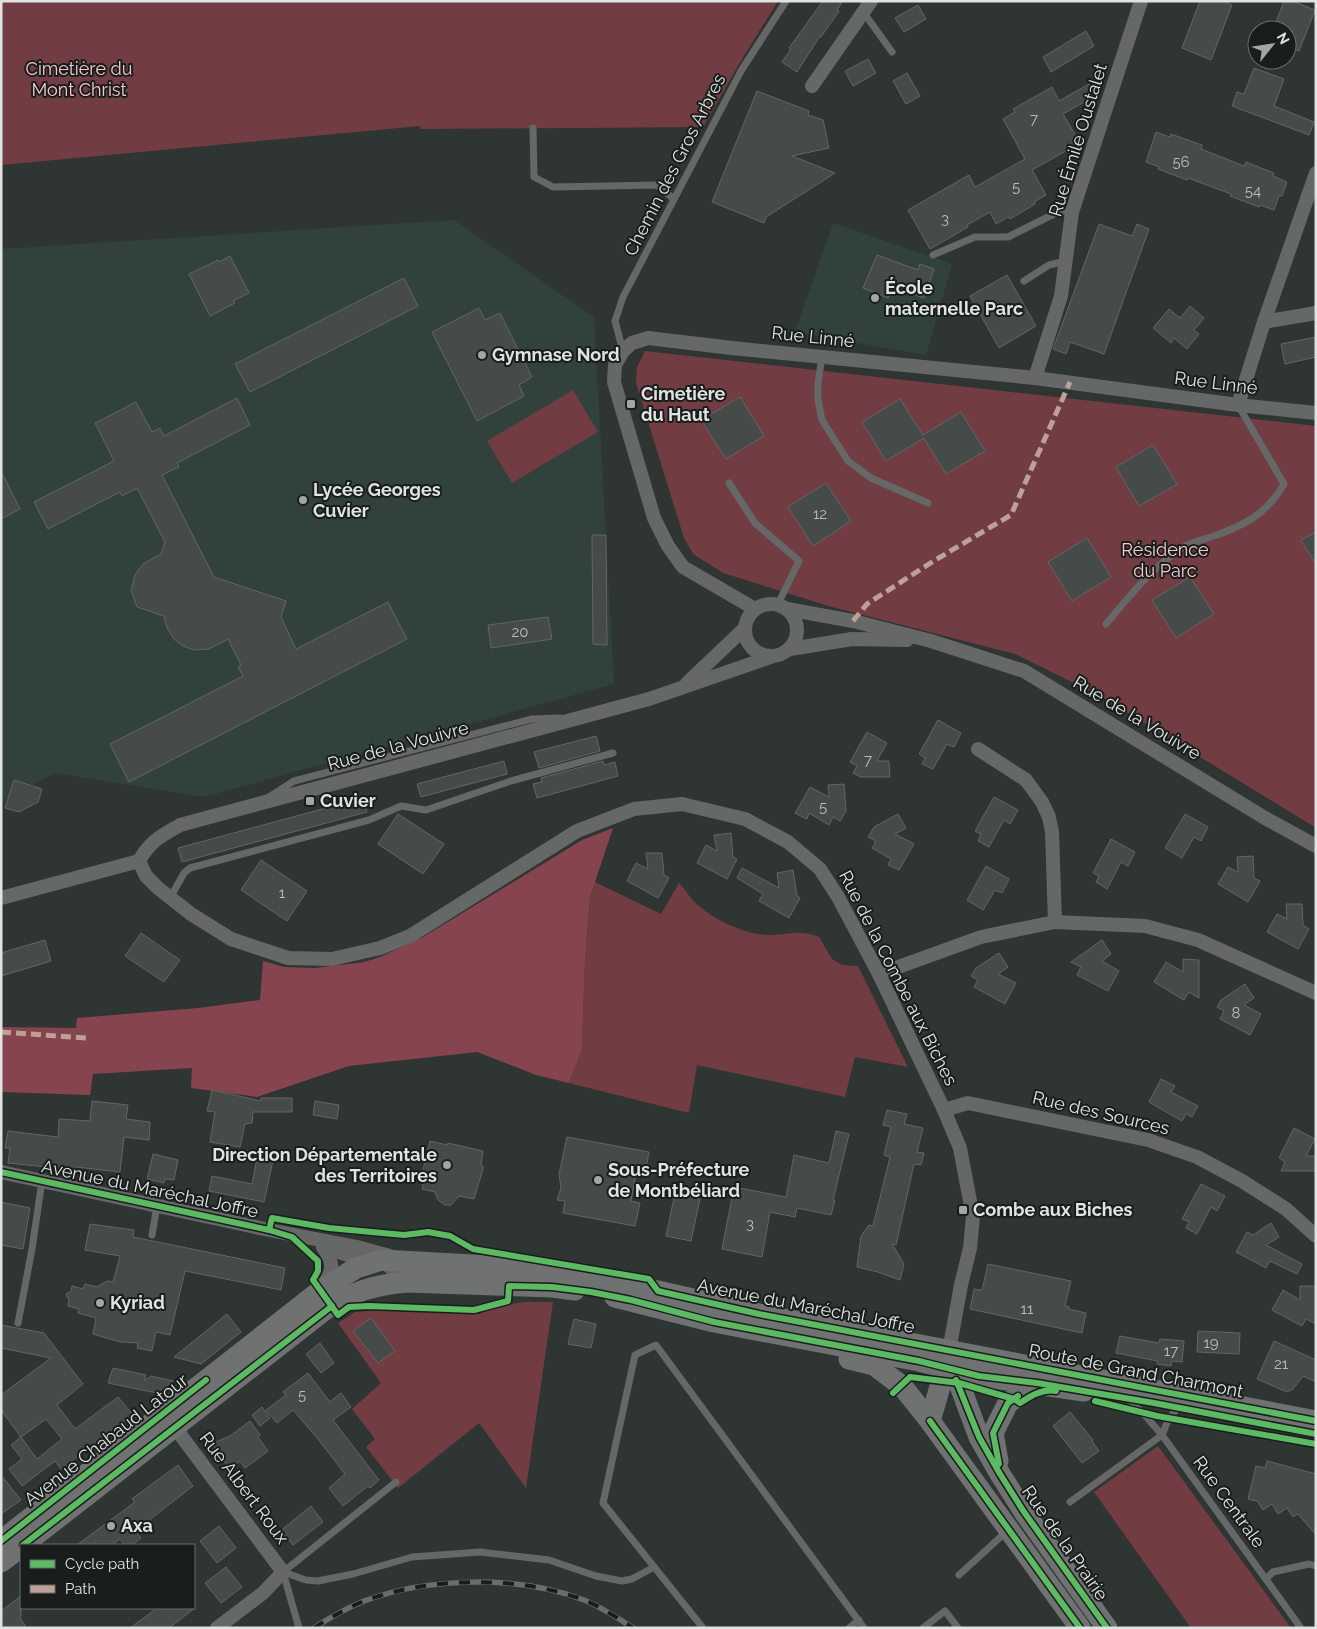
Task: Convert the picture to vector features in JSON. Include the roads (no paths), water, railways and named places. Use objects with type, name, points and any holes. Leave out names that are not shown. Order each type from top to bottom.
[{"type":"main road","name":"Avenue Chabaud Latour","points":[[25,1544],[261,1360],[326,1298],[356,1257],[410,1261]]},
{"type":"main road","name":"Avenue du Maréchal Joffre","points":[[410,1261],[510,1267],[572,1275],[948,1359]]},
{"type":"main road","name":"Avenue du Maréchal Joffre","points":[[326,1298],[354,1293],[384,1284],[407,1282],[552,1287],[631,1300],[714,1322],[919,1361],[948,1359]]},
{"type":"main road","name":"Avenue Chabaud Latour","points":[[1,1541],[326,1298]]},
{"type":"main road","name":"Rue de la Prairie","points":[[631,1300],[671,1323],[848,1358],[874,1366],[902,1386],[930,1421],[1080,1628]]},
{"type":"main road","name":"Route de Grand Charmont","points":[[948,1359],[979,1376],[1037,1383],[1127,1398],[1316,1434]]},
{"type":"main road","name":"Route de Grand Charmont","points":[[948,1359],[1316,1421]]},
{"type":"main road","points":[[930,1421],[948,1359]]},
{"type":"main road","name":"Rue de la Prairie","points":[[948,1359],[979,1437],[1000,1474],[1024,1512],[1107,1628]]},
{"type":"main road","name":"Rue de la Prairie","points":[[1000,1474],[993,1433],[1008,1403],[1037,1383]]},
{"type":"main road","name":"Avenue Chabaud Latour","points":[[1,1562],[20,1548]]},
{"type":"street","name":"Rue Émile Oustalet","points":[[1035,378],[1061,296],[1072,212],[1141,1]]},
{"type":"street","points":[[812,86],[867,7]]},
{"type":"street","points":[[1238,405],[1264,322],[1316,173]]},
{"type":"street","points":[[1264,322],[1316,313]]},
{"type":"street","name":"Rue Linné","points":[[623,351],[632,343],[648,338],[1035,378],[1238,405],[1316,413]]},
{"type":"street","points":[[623,351],[615,365],[614,382],[654,518],[668,546],[683,567],[755,609]]},
{"type":"street","points":[[770,603],[783,607],[796,621],[798,628],[795,643],[790,649],[778,656],[771,657],[755,651],[745,637],[745,628],[750,614],[755,609],[770,603]]},
{"type":"street","name":"Rue de la Vouivre","points":[[783,607],[853,621],[931,641],[1024,671],[1265,818],[1316,846]]},
{"type":"street","name":"Rue de la Vouivre","points":[[680,689],[745,628]]},
{"type":"street","name":"Rue de la Vouivre","points":[[790,649],[852,640],[931,641]]},
{"type":"street","name":"Rue de la Vouivre","points":[[139,861],[146,848],[154,840],[180,825],[649,699],[771,657]]},
{"type":"street","points":[[978,750],[1026,780],[1042,802],[1049,817],[1052,832],[1055,922]]},
{"type":"street","name":"Rue de la Combe aux Biches","points":[[139,861],[146,876],[170,898],[191,914],[231,939],[288,958],[332,958],[380,948],[410,936],[577,831],[634,809],[682,804],[745,819],[788,842],[820,869],[838,897],[879,974],[944,1110],[960,1148],[973,1212],[972,1239],[948,1359]]},
{"type":"street","points":[[1,898],[139,861]]},
{"type":"street","points":[[879,974],[981,938],[1055,922],[1145,926],[1198,940],[1316,993]]},
{"type":"street","name":"Rue des Sources","points":[[944,1110],[968,1103],[1148,1140],[1197,1158],[1242,1181],[1286,1209],[1316,1236]]},
{"type":"street","name":"Avenue du Maréchal Joffre","points":[[1,1172],[269,1230],[356,1257]]},
{"type":"street","name":"Avenue du Maréchal Joffre","points":[[269,1230],[356,1257],[410,1261]]},
{"type":"street","name":"Avenue Chabaud Latour","points":[[322,1247],[330,1258],[332,1273],[326,1298]]},
{"type":"street","points":[[261,1360],[275,1337],[302,1313],[326,1297],[354,1283],[356,1257]]},
{"type":"street","points":[[382,1260],[407,1282]]},
{"type":"street","name":"Rue Albert Roux","points":[[176,1426],[182,1437],[283,1572]]},
{"type":"street","points":[[217,1628],[263,1593],[283,1572]]},
{"type":"lane","name":"Chemin des Gros Arbres","points":[[623,351],[615,321],[623,297],[741,71],[786,1]]},
{"type":"lane","points":[[867,7],[892,52]]},
{"type":"lane","points":[[533,128],[534,177],[553,188],[656,185],[674,199]]},
{"type":"lane","points":[[933,255],[975,237],[1008,237],[1060,211],[1072,212]]},
{"type":"lane","points":[[1024,281],[1049,265],[1066,261]]},
{"type":"lane","points":[[822,357],[818,383],[818,400],[822,420],[848,461],[871,478],[928,503]]},
{"type":"lane","points":[[1106,624],[1155,567],[1184,546],[1234,529],[1258,516],[1276,499],[1284,484],[1238,405]]},
{"type":"lane","points":[[729,483],[755,523],[799,562],[783,607]]},
{"type":"lane","points":[[170,898],[184,873],[190,868],[369,820],[401,806],[426,810],[511,781],[613,753]]},
{"type":"lane","points":[[18,1323],[42,1181]]},
{"type":"lane","points":[[152,1235],[157,1206]]},
{"type":"lane","points":[[703,1628],[603,1503],[635,1355],[656,1345],[864,1628]]},
{"type":"lane","name":"Rue Centrale","points":[[1127,1398],[1162,1435],[1302,1628]]},
{"type":"lane","points":[[1070,1502],[1162,1435],[1169,1418],[1178,1408]]},
{"type":"lane","points":[[283,1572],[396,1482]]},
{"type":"lane","points":[[959,1574],[1009,1529]]},
{"type":"lane","points":[[283,1572],[306,1580],[318,1581],[353,1574],[412,1557],[480,1552],[549,1560],[596,1576],[622,1581],[632,1579],[654,1567]]},
{"type":"lane","points":[[1266,1579],[1273,1572],[1309,1564],[1316,1566]]},
{"type":"lane","points":[[283,1572],[299,1628]]},
{"type":"lane","points":[[923,1628],[945,1611],[958,1628]]},
{"type":"lane","points":[[849,1628],[859,1620]]},
{"type":"railway","points":[[314,1628],[338,1613],[364,1601],[389,1593],[417,1587],[474,1582],[531,1586],[558,1592],[584,1600],[633,1628]]},
{"type":"place","name":"École maternelle Parc","points":[[875,298]]},
{"type":"place","name":"Gymnase Nord","points":[[482,355]]},
{"type":"place","name":"Cimetière du Haut","points":[[631,404]]},
{"type":"place","name":"Lycée Georges Cuvier","points":[[303,500]]},
{"type":"place","name":"Cuvier","points":[[310,801]]},
{"type":"place","name":"Direction Départementale des Territoires","points":[[447,1165]]},
{"type":"place","name":"Sous-Préfecture de Montbéliard","points":[[598,1180]]},
{"type":"place","name":"Combe aux Biches","points":[[963,1210]]},
{"type":"place","name":"Kyriad","points":[[100,1303]]},
{"type":"place","name":"Axa","points":[[111,1526]]},
{"type":"park label","name":"Cimetière du Mont Christ","points":[[79,79]]},
{"type":"park label","name":"Résidence du Parc","points":[[1165,560]]}]
